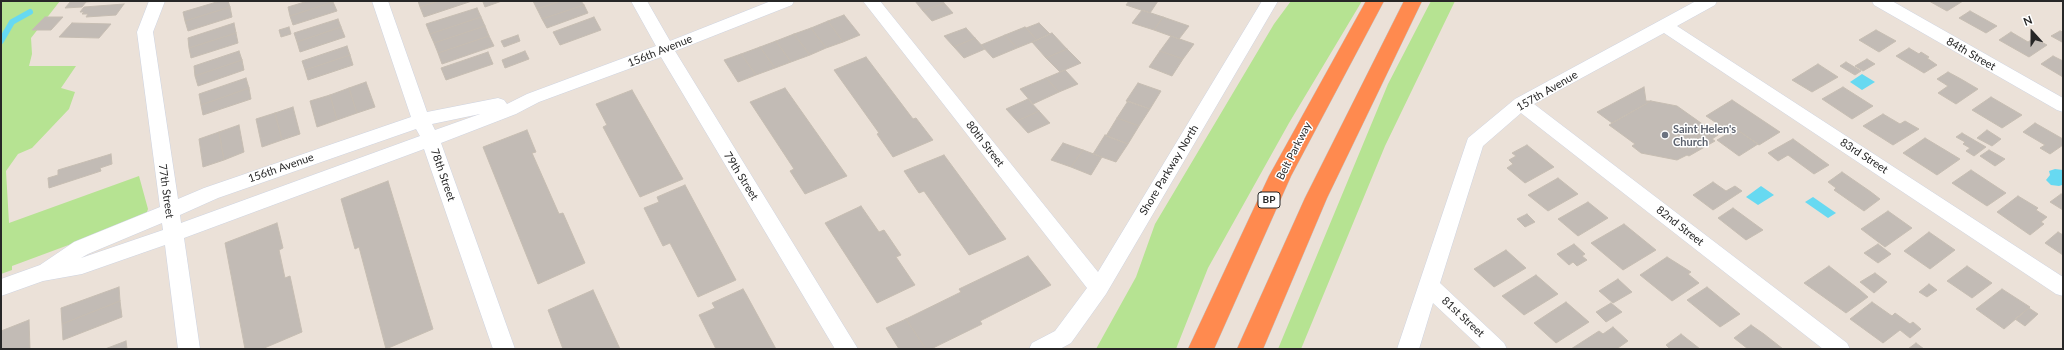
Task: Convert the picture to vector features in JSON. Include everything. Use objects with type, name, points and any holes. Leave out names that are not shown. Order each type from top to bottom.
[{"type":"highway","name":"Belt Parkway","points":[[1201,349],[1280,176],[1375,1]]},
{"type":"highway","points":[[1250,349],[1316,198],[1413,1]]},
{"type":"street","name":"77th Street","points":[[157,1],[145,32],[189,349]]},
{"type":"street","name":"78th Street","points":[[380,1],[414,104],[430,139],[504,349]]},
{"type":"street","name":"79th Street","points":[[639,1],[666,48],[672,63],[848,349]]},
{"type":"street","name":"156th Avenue","points":[[1,288],[42,273],[82,266],[510,110],[533,98],[786,1]]},
{"type":"street","name":"80th Street","points":[[871,1],[1099,288]]},
{"type":"street","name":"Shore Parkway North","points":[[1040,349],[1063,337],[1099,288],[1270,1]]},
{"type":"street","name":"157th Avenue","points":[[1408,349],[1475,143],[1521,103],[1709,1]]},
{"type":"street","name":"84th Street","points":[[1880,1],[2063,106]]},
{"type":"street","name":"83rd Street","points":[[1664,25],[2063,288]]},
{"type":"street","name":"156th Avenue","points":[[42,273],[81,248],[139,225],[211,193],[421,120],[533,98]]},
{"type":"street","name":"82nd Street","points":[[1521,103],[1840,349]]},
{"type":"street","name":"81st Street","points":[[1429,286],[1496,349]]},
{"type":"green space","points":[[1,1],[60,1],[31,38],[32,54],[29,66],[76,66],[61,88],[75,92],[69,109],[32,148],[18,154],[6,171],[9,223],[139,176],[148,209],[146,215],[136,220],[12,266],[12,270],[1,274]]},
{"type":"green space","points":[[1291,1],[1362,1],[1289,123],[1208,268],[1176,349],[1096,349],[1136,277],[1155,224],[1274,24]]},
{"type":"green space","points":[[1431,1],[1455,1],[1385,146],[1301,349],[1278,349],[1388,84]]},
{"type":"water","points":[[1862,74],[1875,82],[1862,90],[1850,82]]},
{"type":"water","points":[[2055,169],[2063,170],[2062,185],[2059,186],[2051,185],[2046,180],[2050,175],[2049,171]]},
{"type":"water","points":[[1761,186],[1774,195],[1758,205],[1746,197]]},
{"type":"water","points":[[1813,197],[1836,213],[1828,218],[1805,202]]},
{"type":"building","points":[[71,1],[96,1],[86,2],[82,7],[65,8]]},
{"type":"building","points":[[220,1],[228,1],[230,7],[185,21],[183,12]]},
{"type":"building","points":[[308,1],[333,2],[290,16],[288,7]]},
{"type":"building","points":[[418,1],[439,1],[420,7]]},
{"type":"building","points":[[439,1],[472,1],[424,17],[420,7]]},
{"type":"building","points":[[502,1],[485,7],[483,2]]},
{"type":"building","points":[[533,1],[561,1],[537,9]]},
{"type":"building","points":[[561,1],[581,1],[584,5],[542,19],[537,9]]},
{"type":"building","points":[[915,1],[942,1],[944,3],[923,11]]},
{"type":"building","points":[[1129,1],[1158,1],[1150,13],[1126,5]]},
{"type":"building","points":[[1929,1],[1963,1],[1947,11]]},
{"type":"building","points":[[333,2],[337,11],[293,25],[290,16]]},
{"type":"building","points":[[944,3],[953,13],[932,21],[923,11]]},
{"type":"building","points":[[124,4],[116,15],[86,17],[88,14],[82,14],[84,12],[80,12],[84,7]]},
{"type":"building","points":[[584,5],[588,13],[547,28],[542,19]]},
{"type":"building","points":[[230,7],[232,17],[188,31],[185,21]]},
{"type":"building","points":[[477,8],[481,17],[430,34],[426,24]]},
{"type":"building","points":[[1142,10],[1163,17],[1154,30],[1132,23]]},
{"type":"building","points":[[1970,11],[1997,26],[1986,33],[1959,18]]},
{"type":"building","points":[[844,15],[860,35],[843,42],[828,21]]},
{"type":"building","points":[[45,17],[63,17],[51,30],[32,30]]},
{"type":"building","points":[[481,17],[485,26],[434,43],[430,34]]},
{"type":"building","points":[[594,17],[601,30],[560,45],[553,32]]},
{"type":"building","points":[[1163,17],[1189,26],[1179,39],[1154,30]]},
{"type":"building","points":[[338,19],[341,27],[297,42],[294,33]]},
{"type":"building","points":[[828,21],[843,42],[826,48],[811,28]]},
{"type":"building","points":[[72,23],[111,24],[99,38],[59,37]]},
{"type":"building","points":[[234,23],[236,33],[189,48],[188,38]]},
{"type":"building","points":[[1039,23],[1050,34],[1037,40],[1026,28]]},
{"type":"building","points":[[485,26],[489,36],[438,53],[434,43]]},
{"type":"building","points":[[289,27],[291,34],[281,37],[279,30]]},
{"type":"building","points":[[341,27],[345,37],[300,52],[297,42]]},
{"type":"building","points":[[1025,27],[1037,40],[1017,48],[1005,35]]},
{"type":"building","points":[[811,28],[826,48],[810,55],[794,34]]},
{"type":"building","points":[[966,28],[975,38],[954,47],[944,36]]},
{"type":"building","points":[[1876,30],[1896,41],[1879,52],[1859,40]]},
{"type":"building","points":[[2060,31],[2063,32],[2062,42],[2051,36]]},
{"type":"building","points":[[2011,32],[2028,42],[2034,38],[2047,45],[2029,57],[1999,40]]},
{"type":"building","points":[[236,33],[238,43],[191,58],[189,48]]},
{"type":"building","points":[[1052,33],[1067,49],[1046,58],[1032,42]]},
{"type":"building","points":[[794,34],[810,55],[791,62],[776,41]]},
{"type":"building","points":[[518,35],[520,41],[504,47],[501,41]]},
{"type":"building","points":[[1005,35],[1017,48],[993,58],[981,45]]},
{"type":"building","points":[[489,36],[494,46],[442,64],[438,53]]},
{"type":"building","points":[[1171,36],[1194,44],[1183,59],[1160,51]]},
{"type":"building","points":[[975,38],[985,49],[964,58],[954,47]]},
{"type":"building","points":[[776,41],[791,62],[775,68],[760,47]]},
{"type":"building","points":[[347,46],[350,55],[305,70],[302,61]]},
{"type":"building","points":[[760,47],[775,68],[756,75],[741,54]]},
{"type":"building","points":[[1909,48],[1919,54],[1921,52],[1937,65],[1924,73],[1896,56]]},
{"type":"building","points":[[1067,49],[1081,63],[1060,72],[1046,58]]},
{"type":"building","points":[[239,51],[242,60],[195,76],[194,66]]},
{"type":"building","points":[[525,51],[529,59],[505,68],[502,60]]},
{"type":"building","points":[[1160,51],[1183,59],[1172,76],[1149,67]]},
{"type":"building","points":[[488,52],[493,64],[446,80],[441,68]]},
{"type":"building","points":[[741,54],[756,75],[738,82],[724,60]]},
{"type":"building","points":[[350,55],[353,65],[308,80],[305,70]]},
{"type":"building","points":[[2053,56],[2063,61],[2063,77],[2041,64]]},
{"type":"building","points":[[866,57],[913,119],[916,118],[933,140],[893,157],[877,134],[879,133],[834,70]]},
{"type":"building","points":[[1867,59],[1875,64],[1863,71],[1855,66]]},
{"type":"building","points":[[242,60],[244,70],[198,86],[195,76]]},
{"type":"building","points":[[1846,62],[1861,71],[1855,75],[1840,66]]},
{"type":"building","points":[[1818,64],[1838,77],[1812,92],[1792,80]]},
{"type":"building","points":[[1065,70],[1078,84],[1059,92],[1046,78]]},
{"type":"building","points":[[1948,72],[1978,89],[1956,104],[1938,93],[1948,86],[1937,79]]},
{"type":"building","points":[[246,78],[249,88],[201,105],[199,94]]},
{"type":"building","points":[[1046,78],[1059,92],[1033,104],[1020,89]]},
{"type":"building","points":[[366,82],[375,107],[357,113],[349,88]]},
{"type":"building","points":[[1138,83],[1161,91],[1150,109],[1126,101]]},
{"type":"building","points":[[1644,87],[1646,101],[1651,101],[1612,123],[1597,112]]},
{"type":"building","points":[[1843,87],[1873,106],[1852,119],[1822,99]]},
{"type":"building","points":[[249,88],[251,99],[203,115],[201,105]]},
{"type":"building","points":[[349,88],[357,113],[337,120],[330,95]]},
{"type":"building","points":[[785,88],[847,176],[805,194],[790,171],[794,169],[750,102]]},
{"type":"building","points":[[632,90],[683,179],[640,197],[603,127],[607,125],[596,104]]},
{"type":"building","points":[[330,95],[337,120],[317,127],[310,101]]},
{"type":"building","points":[[1991,97],[2022,115],[2002,128],[1972,110]]},
{"type":"building","points":[[1028,99],[1039,111],[1017,121],[1006,109]]},
{"type":"building","points":[[1732,100],[1780,132],[1759,145],[1736,129],[1730,132],[1706,116]]},
{"type":"building","points":[[1128,101],[1150,109],[1139,126],[1117,118]]},
{"type":"building","points":[[1651,101],[1677,106],[1718,135],[1712,139],[1715,141],[1689,156],[1687,155],[1677,160],[1641,153],[1632,146],[1635,144],[1609,125]]},
{"type":"building","points":[[293,107],[300,134],[282,140],[275,113]]},
{"type":"building","points":[[1039,111],[1050,123],[1028,133],[1017,121]]},
{"type":"building","points":[[275,113],[282,140],[262,147],[256,119]]},
{"type":"building","points":[[1883,114],[1900,124],[1905,121],[1919,129],[1893,145],[1863,126]]},
{"type":"building","points":[[1117,118],[1139,126],[1128,144],[1106,136]]},
{"type":"building","points":[[2035,123],[2063,139],[2063,145],[2050,154],[2040,148],[2045,145],[2023,132]]},
{"type":"building","points":[[239,125],[244,152],[224,160],[219,132]]},
{"type":"building","points":[[1736,129],[1758,144],[1739,156],[1717,140]]},
{"type":"building","points":[[527,130],[536,152],[532,153],[559,214],[563,213],[585,263],[538,284],[483,147]]},
{"type":"building","points":[[1987,130],[2001,139],[1992,146],[1977,138]]},
{"type":"building","points":[[219,132],[224,160],[203,167],[199,139]]},
{"type":"building","points":[[1962,133],[1986,147],[1974,156],[1966,151],[1970,148],[1963,144],[1965,142],[1956,137]]},
{"type":"building","points":[[1105,135],[1128,144],[1116,162],[1093,154]]},
{"type":"building","points":[[1925,138],[1960,159],[1937,175],[1903,153]]},
{"type":"building","points":[[1793,139],[1829,165],[1814,174],[1788,155],[1778,161],[1768,153]]},
{"type":"building","points":[[1063,143],[1083,150],[1071,167],[1051,160]]},
{"type":"building","points":[[1527,145],[1554,167],[1525,183],[1507,168],[1513,164],[1509,160],[1516,156],[1512,153]]},
{"type":"building","points":[[1083,150],[1102,157],[1091,175],[1071,167]]},
{"type":"building","points":[[1989,150],[2005,159],[1995,166],[1980,156]]},
{"type":"building","points":[[111,154],[112,164],[100,168],[101,171],[49,188],[48,178],[58,175],[58,170]]},
{"type":"building","points":[[944,155],[1006,239],[969,255],[924,191],[919,193],[904,171]]},
{"type":"building","points":[[1971,170],[2006,193],[1987,206],[1952,183]]},
{"type":"building","points":[[1842,172],[1880,199],[1864,211],[1834,190],[1836,188],[1828,182]]},
{"type":"building","points":[[1558,178],[1578,194],[1548,211],[1528,195]]},
{"type":"building","points":[[388,181],[433,329],[386,349],[359,247],[355,249],[341,199]]},
{"type":"building","points":[[1713,182],[1726,191],[1735,186],[1742,191],[1713,210],[1693,195]]},
{"type":"building","points":[[685,185],[736,280],[698,297],[670,243],[663,246],[644,208],[659,202],[657,197]]},
{"type":"building","points":[[2061,194],[2063,195],[2063,210],[2050,202]]},
{"type":"building","points":[[2018,196],[2038,208],[2036,210],[2047,217],[2041,222],[2044,224],[2030,235],[1997,212]]},
{"type":"building","points":[[1588,202],[1608,218],[1578,236],[1558,219]]},
{"type":"building","points":[[861,206],[879,232],[884,230],[901,255],[896,257],[915,285],[877,303],[825,223]]},
{"type":"building","points":[[1733,208],[1763,230],[1746,240],[1718,218]]},
{"type":"building","points":[[1888,211],[1912,228],[1885,247],[1861,229]]},
{"type":"building","points":[[1527,214],[1535,222],[1525,227],[1517,219]]},
{"type":"building","points":[[277,223],[283,248],[279,250],[285,278],[290,276],[302,332],[262,349],[245,349],[225,243]]},
{"type":"building","points":[[1624,224],[1656,250],[1623,270],[1591,243]]},
{"type":"building","points":[[1929,232],[1955,250],[1930,269],[1904,251]]},
{"type":"building","points":[[2058,232],[2063,235],[2063,255],[2045,243]]},
{"type":"building","points":[[1574,244],[1585,254],[1582,256],[1587,260],[1577,266],[1573,262],[1569,265],[1557,254]]},
{"type":"building","points":[[1878,244],[1891,254],[1878,263],[1864,253]]},
{"type":"building","points":[[1506,250],[1526,268],[1494,287],[1474,269]]},
{"type":"building","points":[[1028,256],[1051,285],[980,321],[982,324],[931,349],[926,349],[906,319],[961,292],[959,289]]},
{"type":"building","points":[[1667,257],[1691,272],[1688,274],[1699,283],[1672,301],[1640,275]]},
{"type":"building","points":[[1829,266],[1868,297],[1846,313],[1804,283]]},
{"type":"building","points":[[1967,266],[1992,283],[1972,298],[1947,281]]},
{"type":"building","points":[[1875,273],[1887,282],[1874,293],[1860,282]]},
{"type":"building","points":[[1536,275],[1558,294],[1524,315],[1502,296]]},
{"type":"building","points":[[1618,279],[1632,292],[1613,303],[1599,291]]},
{"type":"building","points":[[1929,284],[1937,290],[1927,297],[1919,292]]},
{"type":"building","points":[[119,287],[120,301],[62,324],[61,308]]},
{"type":"building","points":[[1707,287],[1740,314],[1720,327],[1687,300]]},
{"type":"building","points":[[743,289],[776,349],[716,349],[699,315],[715,308],[712,303]]},
{"type":"building","points":[[2002,289],[2030,307],[2004,329],[1976,309]]},
{"type":"building","points":[[593,290],[620,349],[563,349],[548,310]]},
{"type":"building","points":[[120,301],[122,317],[63,340],[62,324]]},
{"type":"building","points":[[1566,302],[1589,322],[1556,343],[1534,323]]},
{"type":"building","points":[[1872,302],[1892,316],[1895,313],[1910,324],[1913,322],[1921,329],[1910,338],[1900,330],[1883,343],[1850,319]]},
{"type":"building","points":[[1611,303],[1622,312],[1606,322],[1596,312]]},
{"type":"building","points":[[2029,308],[2038,314],[2025,326],[2015,319]]},
{"type":"building","points":[[906,319],[926,349],[899,349],[886,328]]},
{"type":"building","points":[[29,320],[30,349],[1,349],[1,331]]},
{"type":"building","points":[[1751,325],[1783,349],[1748,349],[1734,338]]},
{"type":"building","points":[[1613,327],[1628,341],[1618,348],[1619,349],[1571,349],[1599,331],[1603,334]]},
{"type":"building","points":[[1681,334],[1700,349],[1670,349],[1666,345]]},
{"type":"building","points":[[126,341],[127,349],[105,349]]},
{"type":"building","points":[[1916,343],[1924,349],[1908,349]]},
{"type":"waterway","points":[[1,41],[12,22],[30,12]]},
{"type":"place","name":"Saint Helen's Church","points":[[1665,135]]}]
